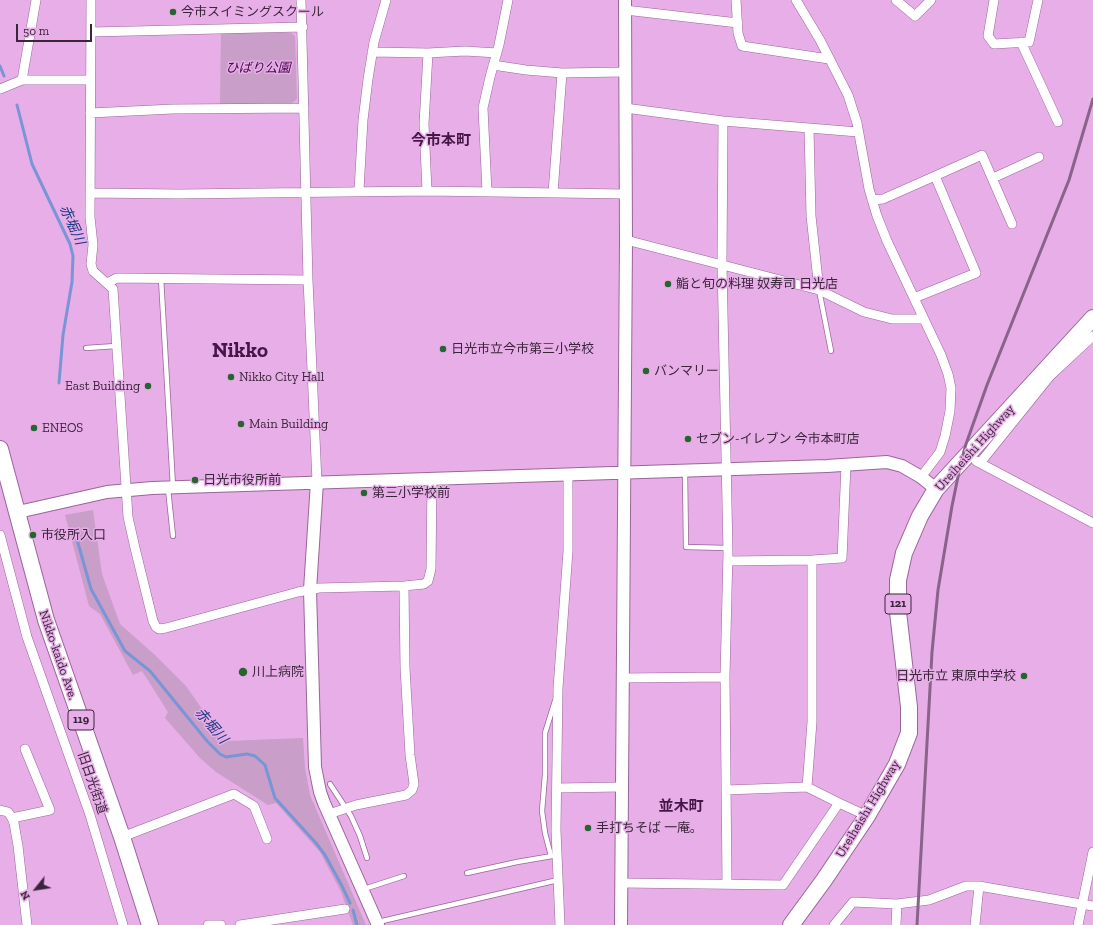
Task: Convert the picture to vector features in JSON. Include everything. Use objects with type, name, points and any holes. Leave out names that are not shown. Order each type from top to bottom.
[{"type":"highway","name":"Ureiheishi Highway","points":[[791,925],[824,880],[867,816],[896,764],[909,733],[909,707],[898,612],[898,580],[904,553],[920,516],[936,489],[973,460],[1093,318]]},
{"type":"highway","name":"Nikko-kaido Ave.","points":[[0,449],[46,620],[122,837],[150,925]]},
{"type":"street","points":[[22,80],[36,0]]},
{"type":"street","points":[[91,0],[90,217],[93,245],[91,268],[113,289],[126,489],[130,528],[153,621],[156,627],[166,628],[298,592],[319,588],[404,586],[424,584],[428,581],[431,569],[432,479]]},
{"type":"street","points":[[301,0],[308,280],[317,482],[310,590],[315,767],[320,792],[377,924]]},
{"type":"street","points":[[359,190],[363,120],[372,52],[386,0]]},
{"type":"street","points":[[486,192],[483,108],[497,53],[508,0]]},
{"type":"street","points":[[736,0],[738,33],[742,46],[829,59]]},
{"type":"street","points":[[807,0],[798,4],[848,95],[857,123],[868,189],[887,241],[942,355],[948,374],[951,388],[950,411],[940,452],[921,477]]},
{"type":"street","points":[[896,0],[915,16],[931,0]]},
{"type":"street","points":[[994,0],[988,36],[994,44],[1029,42],[1038,0]]},
{"type":"street","points":[[621,925],[626,240],[624,72],[625,5],[738,23]]},
{"type":"street","points":[[91,32],[302,27]]},
{"type":"street","points":[[1021,42],[1058,122]]},
{"type":"street","points":[[372,52],[497,53]]},
{"type":"street","points":[[427,191],[424,124],[428,53]]},
{"type":"street","points":[[493,65],[562,73],[624,72]]},
{"type":"street","points":[[553,193],[562,73]]},
{"type":"street","points":[[0,89],[22,80],[90,80]]},
{"type":"street","points":[[90,113],[173,109],[304,108]]},
{"type":"street","points":[[625,108],[723,120],[858,132]]},
{"type":"street","points":[[723,120],[722,264],[728,548],[725,677],[727,884]]},
{"type":"street","points":[[809,128],[811,216],[819,290]]},
{"type":"street","points":[[872,200],[883,199],[982,155],[1012,224]]},
{"type":"street","points":[[992,178],[1039,157]]},
{"type":"street","points":[[914,298],[976,273],[935,176]]},
{"type":"street","points":[[90,193],[180,194],[359,190],[625,194]]},
{"type":"street","points":[[626,240],[819,290],[864,312],[892,319],[924,319]]},
{"type":"street","points":[[107,283],[117,278],[308,280]]},
{"type":"street","points":[[1093,336],[1050,376],[973,460],[1093,523]]},
{"type":"street","points":[[18,512],[77,498],[126,489],[685,470],[727,470],[887,462],[902,466],[921,477],[936,489]]},
{"type":"street","points":[[728,561],[812,560],[842,558],[846,465]]},
{"type":"street","points":[[560,925],[558,880],[554,856],[557,788],[558,688],[568,552],[568,474]]},
{"type":"street","name":"旧日光街道","points":[[0,535],[27,637],[90,815],[123,925]]},
{"type":"street","points":[[807,787],[812,722],[812,560]]},
{"type":"street","points":[[329,814],[347,808],[406,795],[412,790],[414,784],[410,755],[404,586]]},
{"type":"street","points":[[622,678],[725,677]]},
{"type":"street","points":[[12,818],[50,810],[25,749]]},
{"type":"street","points":[[557,788],[622,787]]},
{"type":"street","points":[[726,790],[807,787],[867,816]]},
{"type":"street","points":[[122,837],[234,794],[254,806],[267,839]]},
{"type":"street","points":[[621,883],[783,885],[839,803]]},
{"type":"street","points":[[0,810],[8,812],[12,818],[18,846],[27,925]]},
{"type":"street","points":[[1078,925],[1093,852]]},
{"type":"street","points":[[834,925],[853,902],[897,904],[929,900],[966,886],[979,886],[1093,906]]},
{"type":"street","points":[[975,925],[979,886]]},
{"type":"street","points":[[896,925],[897,904]]},
{"type":"street","points":[[240,925],[294,921],[345,909]]},
{"type":"street","points":[[208,925],[221,925]]},
{"type":"lane","points":[[161,278],[173,536]]},
{"type":"lane","points":[[819,290],[831,351]]},
{"type":"lane","points":[[86,348],[116,346]]},
{"type":"lane","points":[[685,470],[686,547],[728,548]]},
{"type":"lane","points":[[467,873],[517,862],[554,856],[545,833],[542,811],[545,775],[545,733],[558,688]]},
{"type":"lane","points":[[330,784],[347,808],[360,836],[367,858]]},
{"type":"lane","points":[[362,890],[404,876]]},
{"type":"lane","points":[[377,924],[558,880]]},
{"type":"green space","name":"ひばり公園","points":[[221,32],[291,33],[295,36],[297,99],[291,104],[220,104]]},
{"type":"green space","points":[[93,510],[102,574],[120,624],[156,656],[186,686],[216,729],[227,741],[303,738],[305,768],[310,795],[366,925],[353,925],[341,892],[320,852],[276,803],[268,805],[216,772],[200,758],[165,718],[168,712],[142,671],[133,675],[100,614],[89,606],[65,515]]},
{"type":"waterway","name":"赤堀川","points":[[0,66],[4,76]]},
{"type":"waterway","name":"赤堀川","points":[[17,105],[32,164],[70,244],[73,256],[72,282],[63,335],[59,383]]},
{"type":"waterway","name":"赤堀川","points":[[76,536],[91,589],[125,651],[150,671],[207,741],[220,754],[226,757],[247,754],[255,756],[265,765],[275,798],[325,855],[350,903]]},
{"type":"waterway","name":"赤堀川","points":[[353,910],[357,925]]},
{"type":"railway","points":[[917,925],[932,652],[938,590],[961,462],[987,385],[1069,180],[1093,99]]},
{"type":"place","name":"今市スイミングスクール","points":[[173,12]]},
{"type":"place","name":"鮨と旬の料理 奴寿司 日光店","points":[[668,284]]},
{"type":"place","name":"日光市立今市第三小学校","points":[[443,349]]},
{"type":"place","name":"バンマリー","points":[[646,371]]},
{"type":"place","name":"Nikko City Hall","points":[[231,377]]},
{"type":"place","name":"East Building","points":[[148,386]]},
{"type":"place","name":"Main Building","points":[[241,424]]},
{"type":"place","name":"ENEOS","points":[[34,428]]},
{"type":"place","name":"セブン-イレブン 今市本町店","points":[[688,439]]},
{"type":"place","name":"日光市役所前","points":[[195,480]]},
{"type":"place","name":"第三小学校前","points":[[364,493]]},
{"type":"place","name":"市役所入口","points":[[33,535]]},
{"type":"place","name":"川上病院","points":[[243,672]]},
{"type":"place","name":"日光市立 東原中学校","points":[[1024,676]]},
{"type":"place","name":"手打ちそば 一庵。","points":[[588,828]]},
{"type":"district","name":"今市本町","points":[[441,141]]},
{"type":"district","name":"Nikko","points":[[240,351]]},
{"type":"district","name":"並木町","points":[[681,807]]}]
